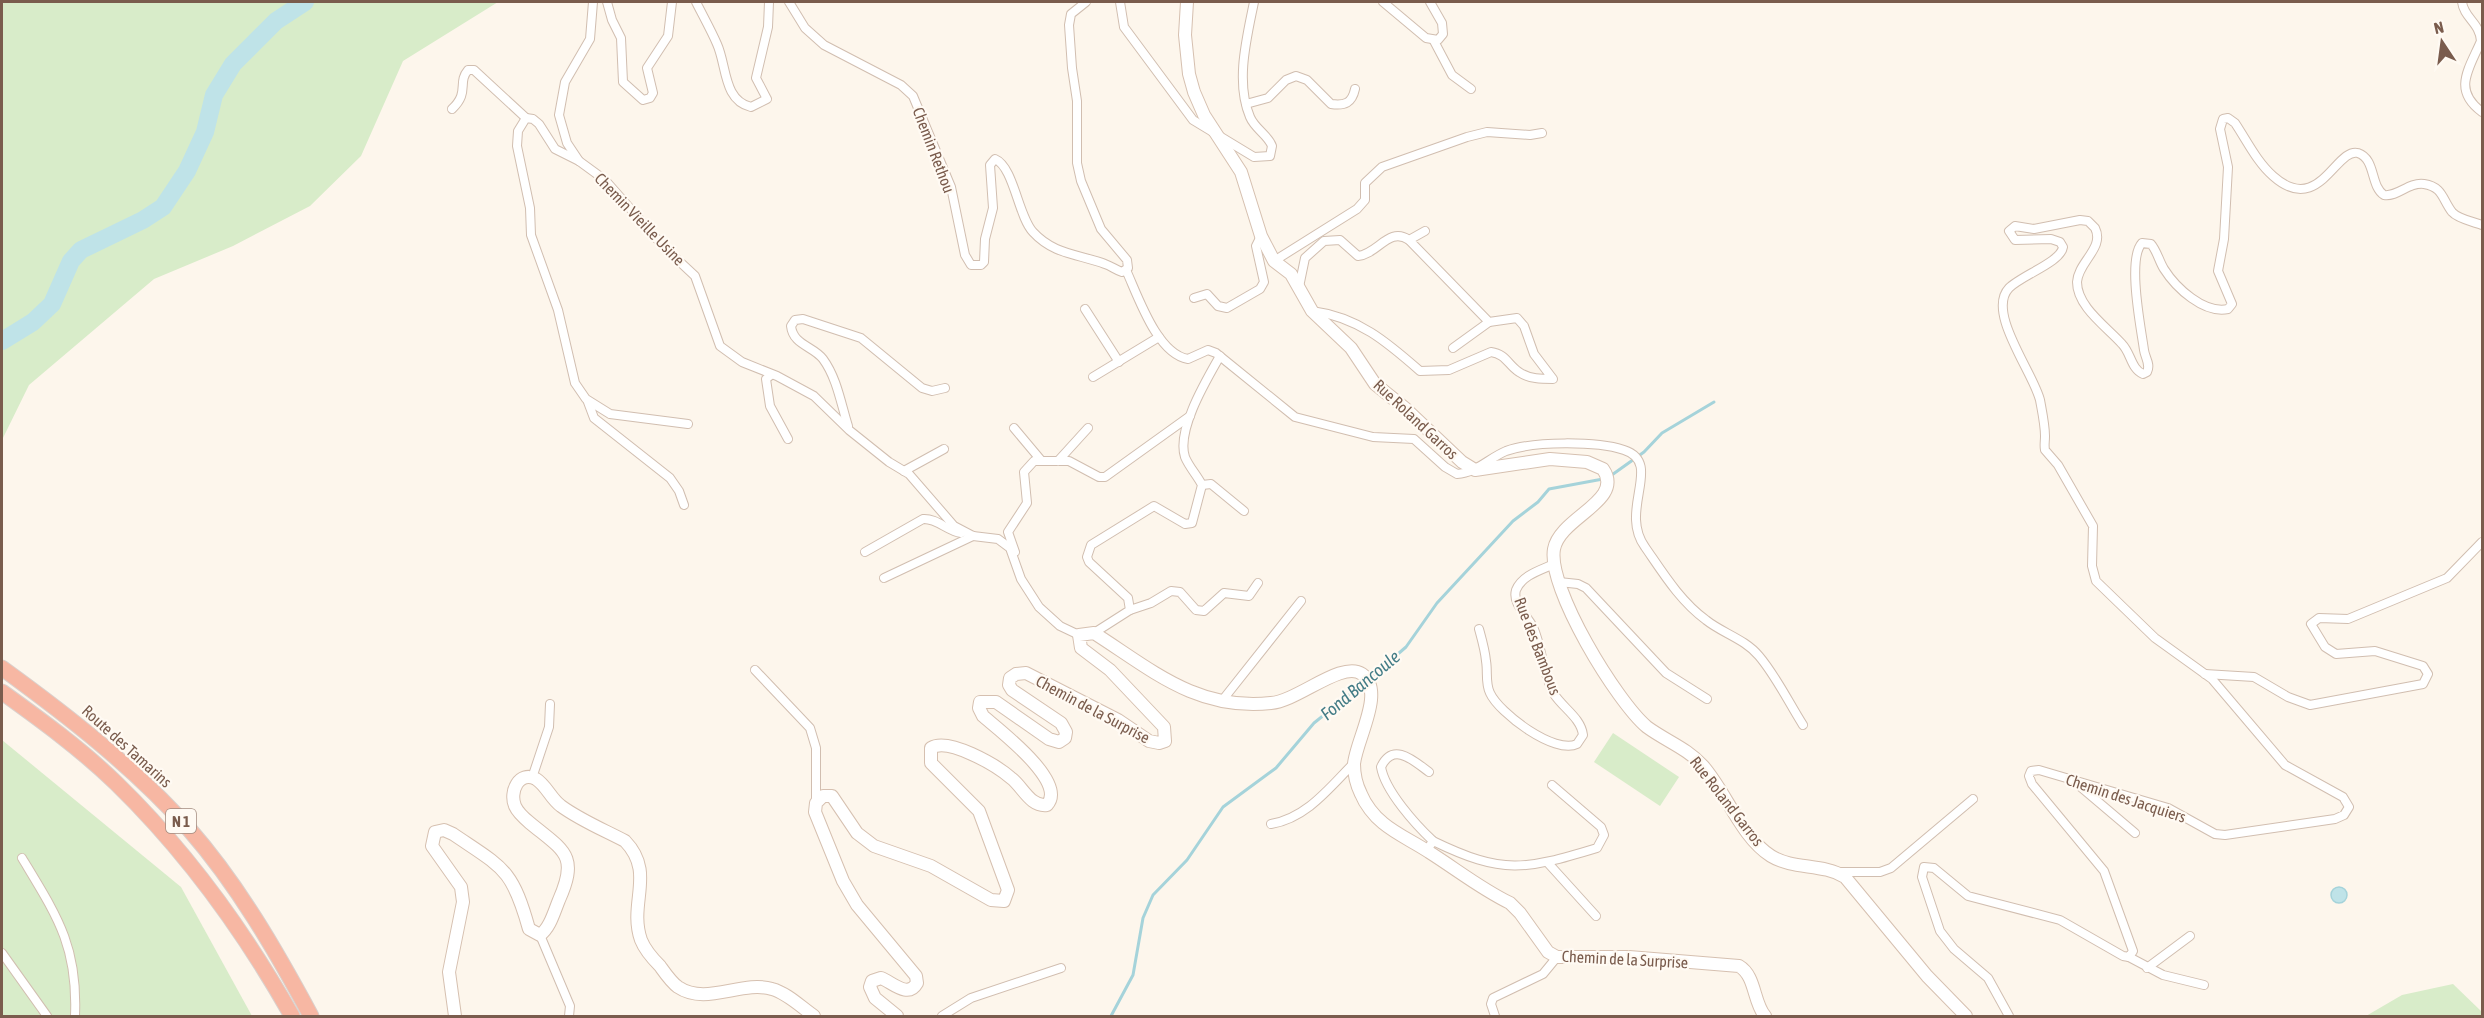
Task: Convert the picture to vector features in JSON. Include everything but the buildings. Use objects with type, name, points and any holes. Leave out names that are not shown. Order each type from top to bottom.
[{"type":"highway","name":"Route des Tamarins","points":[[2,668],[67,716],[130,770],[189,829],[241,897],[281,961],[311,1017]]},
{"type":"highway","name":"N 1","points":[[2,692],[56,730],[116,782],[170,840],[225,909],[292,1017]]},
{"type":"main road","name":"Rue Roland Garros","points":[[1187,2],[1185,35],[1189,74],[1204,115],[1241,172],[1261,236],[1274,261],[1292,274],[1312,311],[1345,342],[1382,391],[1406,409],[1462,462],[1475,470],[1550,459],[1587,462],[1604,469],[1610,482],[1608,490],[1570,523],[1554,548],[1554,564],[1559,582],[1596,663],[1610,684],[1648,728],[1691,753],[1698,760],[1756,841],[1770,855],[1791,865],[1837,872]]},
{"type":"main road","points":[[1079,635],[1094,633]]},
{"type":"main road","name":"Chemin de la Surprise","points":[[1094,633],[1182,689],[1221,702],[1275,703],[1307,691],[1335,674],[1357,671],[1371,684],[1372,699],[1354,763],[1355,780],[1371,810],[1383,823],[1430,846],[1510,903],[1548,952],[1557,957],[1629,957],[1739,966],[1749,975],[1760,1011],[1765,1017]]},
{"type":"main road","name":"Chemin de la Surprise","points":[[816,803],[823,796],[832,796],[857,833],[874,846],[931,866],[991,900],[1004,901],[1008,890],[984,820],[972,803],[931,763],[931,748],[937,744],[950,744],[998,769],[1021,787],[1032,802],[1041,806],[1047,805],[1051,795],[1045,776],[1026,754],[983,716],[979,708],[980,702],[996,702],[1049,740],[1059,742],[1065,738],[1066,732],[1061,723],[1012,690],[1009,685],[1010,678],[1016,674],[1026,673],[1091,705],[1149,741],[1165,741],[1164,727],[1110,670],[1081,648],[1079,635]]},
{"type":"main road","points":[[455,1017],[449,972],[463,902],[461,887],[432,846],[435,832],[444,830],[453,834],[504,870],[516,887],[529,930],[540,936],[548,926],[569,879],[570,870],[558,846],[520,814],[515,806],[512,790],[515,784],[525,778],[532,778],[538,780],[560,805],[625,841],[632,849],[640,867],[637,909],[642,942],[677,987],[691,993],[711,994],[753,987],[772,989],[814,1017]]},
{"type":"main road","points":[[816,803],[815,812],[843,881],[857,905],[916,976],[917,983],[909,990],[902,990],[881,978],[872,981],[870,987],[874,998],[897,1017]]},
{"type":"main road","points":[[1837,872],[1855,886],[1927,976],[1966,1017]]},
{"type":"street","points":[[579,161],[567,143],[559,115],[565,82],[591,39],[593,2]]},
{"type":"street","points":[[607,2],[612,20],[621,38],[623,82],[643,100],[650,98],[653,93],[647,68],[668,36],[672,2]]},
{"type":"street","points":[[696,2],[717,44],[726,84],[734,96],[744,105],[751,107],[767,99],[756,78],[768,27],[769,2]]},
{"type":"street","name":"Chemin Rethou","points":[[789,2],[805,28],[824,45],[901,85],[913,96],[951,187],[965,255],[971,265],[984,262],[985,239],[993,208],[990,165],[995,159],[1004,165],[1026,223],[1047,244],[1066,254],[1126,270]]},
{"type":"street","points":[[1086,2],[1071,14],[1069,25],[1077,101],[1077,163],[1092,210],[1112,244],[1127,260],[1129,265],[1126,270],[1159,337],[1183,358],[1193,358],[1208,351],[1220,356],[1295,417],[1373,437],[1409,437],[1420,442],[1452,471],[1464,474],[1475,470],[1492,457],[1532,444],[1613,447],[1633,454],[1642,463],[1643,470],[1635,508],[1639,540],[1686,604],[1707,621],[1760,656],[1803,725]]},
{"type":"street","points":[[1120,2],[1124,27],[1193,120],[1254,157],[1270,156],[1270,141],[1254,125],[1246,104],[1244,74],[1246,40],[1254,2]]},
{"type":"street","points":[[1383,2],[1413,29],[1434,41],[1452,75],[1472,89]]},
{"type":"street","points":[[1430,2],[1443,29],[1442,38],[1434,41]]},
{"type":"street","points":[[2462,2],[2464,11],[2479,28],[2480,35],[2466,75],[2465,92],[2472,104],[2482,112]]},
{"type":"street","name":"Chemin Vieille Usine","points":[[452,109],[463,97],[465,75],[468,70],[474,70],[526,118],[533,119],[539,124],[555,149],[579,161],[616,191],[664,247],[694,276],[720,346],[742,362],[814,396],[849,430],[915,480],[943,516],[970,535]]},
{"type":"street","points":[[1246,104],[1268,99],[1286,80],[1296,76],[1307,80],[1331,104],[1347,104],[1353,99],[1355,89]]},
{"type":"street","points":[[526,118],[518,131],[517,146],[530,207],[531,235],[558,310],[575,382],[594,418],[670,478],[679,491],[684,505]]},
{"type":"street","points":[[2482,225],[2453,213],[2441,191],[2427,184],[2411,185],[2395,194],[2384,195],[2379,191],[2368,160],[2357,153],[2351,152],[2344,157],[2325,179],[2313,187],[2288,185],[2274,178],[2263,166],[2235,123],[2228,118],[2223,119],[2220,129],[2228,167],[2224,239],[2218,271],[2232,304],[2229,309],[2214,310],[2191,297],[2170,277],[2151,244],[2142,243],[2136,253],[2136,290],[2144,352],[2149,367],[2143,374],[2135,368],[2124,346],[2092,314],[2078,289],[2079,272],[2097,242],[2096,228],[2088,221],[2080,220],[2034,229],[2015,226],[2009,231],[2015,240],[2057,240],[2062,247],[2062,253],[2057,258],[2029,272],[2008,289],[2002,303],[2007,329],[2037,390],[2045,450],[2058,465],[2093,526],[2093,574],[2096,581],[2155,638],[2205,674],[2254,677],[2289,697],[2310,705],[2423,684],[2428,674],[2423,666],[2375,651],[2336,654],[2325,647],[2311,624],[2319,618],[2348,619],[2447,578],[2482,542]]},
{"type":"street","points":[[1274,261],[1357,210],[1365,200],[1365,183],[1382,168],[1479,133],[1530,135],[1542,133]]},
{"type":"street","points":[[1409,240],[1425,231]]},
{"type":"street","points":[[1299,288],[1305,258],[1324,241],[1340,240],[1358,256],[1368,254],[1391,237],[1401,235],[1409,240],[1489,322]]},
{"type":"street","name":"Rue Roland Garros","points":[[1194,298],[1207,294],[1218,306],[1227,308],[1260,289],[1264,282],[1256,246],[1261,236]]},
{"type":"street","points":[[1085,309],[1119,362]]},
{"type":"street","points":[[1312,311],[1333,314],[1379,335],[1420,371],[1449,370],[1491,352],[1503,355],[1520,373],[1531,377],[1554,379],[1534,354],[1524,326],[1516,318],[1489,322],[1453,348]]},
{"type":"street","points":[[849,430],[822,358],[793,335],[791,326],[795,320],[803,320],[861,338],[922,388],[932,391],[945,388]]},
{"type":"street","points":[[1093,377],[1159,337]]},
{"type":"street","points":[[1130,610],[1128,598],[1089,562],[1087,556],[1091,545],[1154,506],[1185,524],[1190,524],[1202,485],[1185,456],[1184,447],[1191,416],[1220,356]]},
{"type":"street","points":[[771,375],[765,379],[767,396],[788,439]]},
{"type":"street","points":[[586,399],[610,414],[688,424]]},
{"type":"street","points":[[1016,562],[1009,528],[1027,503],[1024,479],[1026,467],[1040,459],[1058,460],[1076,464],[1092,474],[1105,477],[1191,416]]},
{"type":"street","points":[[1014,428],[1040,459]]},
{"type":"street","points":[[1058,460],[1088,428]]},
{"type":"street","points":[[904,471],[944,448]]},
{"type":"street","points":[[1202,485],[1211,484],[1244,511]]},
{"type":"street","name":"Chemin Vieille Usine","points":[[865,552],[923,519],[933,520],[949,530],[1002,542],[1010,548],[1022,579],[1039,607],[1060,626],[1079,635]]},
{"type":"street","points":[[884,579],[970,535]]},
{"type":"street","name":"Rue des Bambous","points":[[1479,629],[1486,662],[1487,687],[1492,698],[1538,738],[1560,747],[1577,744],[1583,735],[1581,725],[1555,694],[1546,676],[1533,628],[1516,601],[1517,589],[1528,576],[1554,564]]},
{"type":"street","points":[[1559,582],[1578,584],[1586,588],[1666,673],[1707,699]]},
{"type":"street","points":[[1094,633],[1130,610],[1151,603],[1171,591],[1180,592],[1196,610],[1204,611],[1224,593],[1250,596],[1258,583]]},
{"type":"street","points":[[1221,702],[1301,601]]},
{"type":"street","points":[[755,670],[810,728],[814,738],[816,803]]},
{"type":"street","name":"Chemin des Jacquiers","points":[[2129,957],[2133,946],[2107,877],[2032,784],[2029,776],[2031,771],[2036,770],[2168,808],[2215,834],[2225,835],[2335,819],[2348,812],[2349,807],[2343,797],[2285,765],[2205,674]]},
{"type":"street","points":[[532,778],[549,727],[550,704]]},
{"type":"street","points":[[1429,772],[1399,753],[1391,755],[1381,767],[1383,776],[1430,846],[1481,863],[1518,866],[1548,863],[1597,849],[1604,835],[1601,827],[1552,785]]},
{"type":"street","points":[[1271,824],[1286,821],[1299,814],[1354,763]]},
{"type":"street","points":[[2073,780],[2135,833]]},
{"type":"street","points":[[1837,872],[1880,872],[1892,868],[1972,799]]},
{"type":"street","points":[[22,858],[64,931],[76,976],[75,1017]]},
{"type":"street","points":[[1548,863],[1596,916]]},
{"type":"street","points":[[2009,1017],[1988,978],[1954,949],[1940,930],[1922,877],[1924,867],[1934,868],[1968,896],[2060,920],[2147,968],[2204,985]]},
{"type":"street","points":[[540,936],[570,1006],[569,1017]]},
{"type":"street","points":[[2147,968],[2190,936]]},
{"type":"street","points":[[2,953],[47,1017]]},
{"type":"street","points":[[1495,1017],[1491,1004],[1494,998],[1544,974],[1557,957]]},
{"type":"street","points":[[942,1017],[971,998],[1061,968]]},
{"type":"green space","points":[[2,2],[498,2],[403,61],[361,156],[310,206],[233,246],[154,279],[29,385],[2,440]]},
{"type":"green space","points":[[1613,733],[1679,777],[1660,806],[1594,762]]},
{"type":"green space","points":[[2,740],[181,887],[252,1016],[2,1016]]},
{"type":"green space","points":[[2453,984],[2482,1012],[2482,1016],[2366,1016],[2402,995]]},
{"type":"water","points":[[2339,887],[2345,889],[2347,895],[2345,901],[2339,903],[2333,901],[2331,895],[2333,889]]},
{"type":"waterway","points":[[2,341],[33,322],[52,304],[71,261],[81,250],[143,220],[163,207],[187,171],[205,132],[214,95],[233,64],[276,21],[305,2]]},
{"type":"waterway","name":"Fond Bancoule","points":[[1609,477],[1644,452],[1662,433],[1714,402]]},
{"type":"waterway","name":"Fond Bancoule","points":[[1369,679],[1406,647],[1437,603],[1513,521],[1538,502],[1549,489],[1603,479]]},
{"type":"waterway","name":"Fond Bancoule","points":[[1111,1016],[1133,975],[1143,918],[1153,895],[1187,860],[1223,807],[1276,768],[1314,723],[1364,683]]}]
